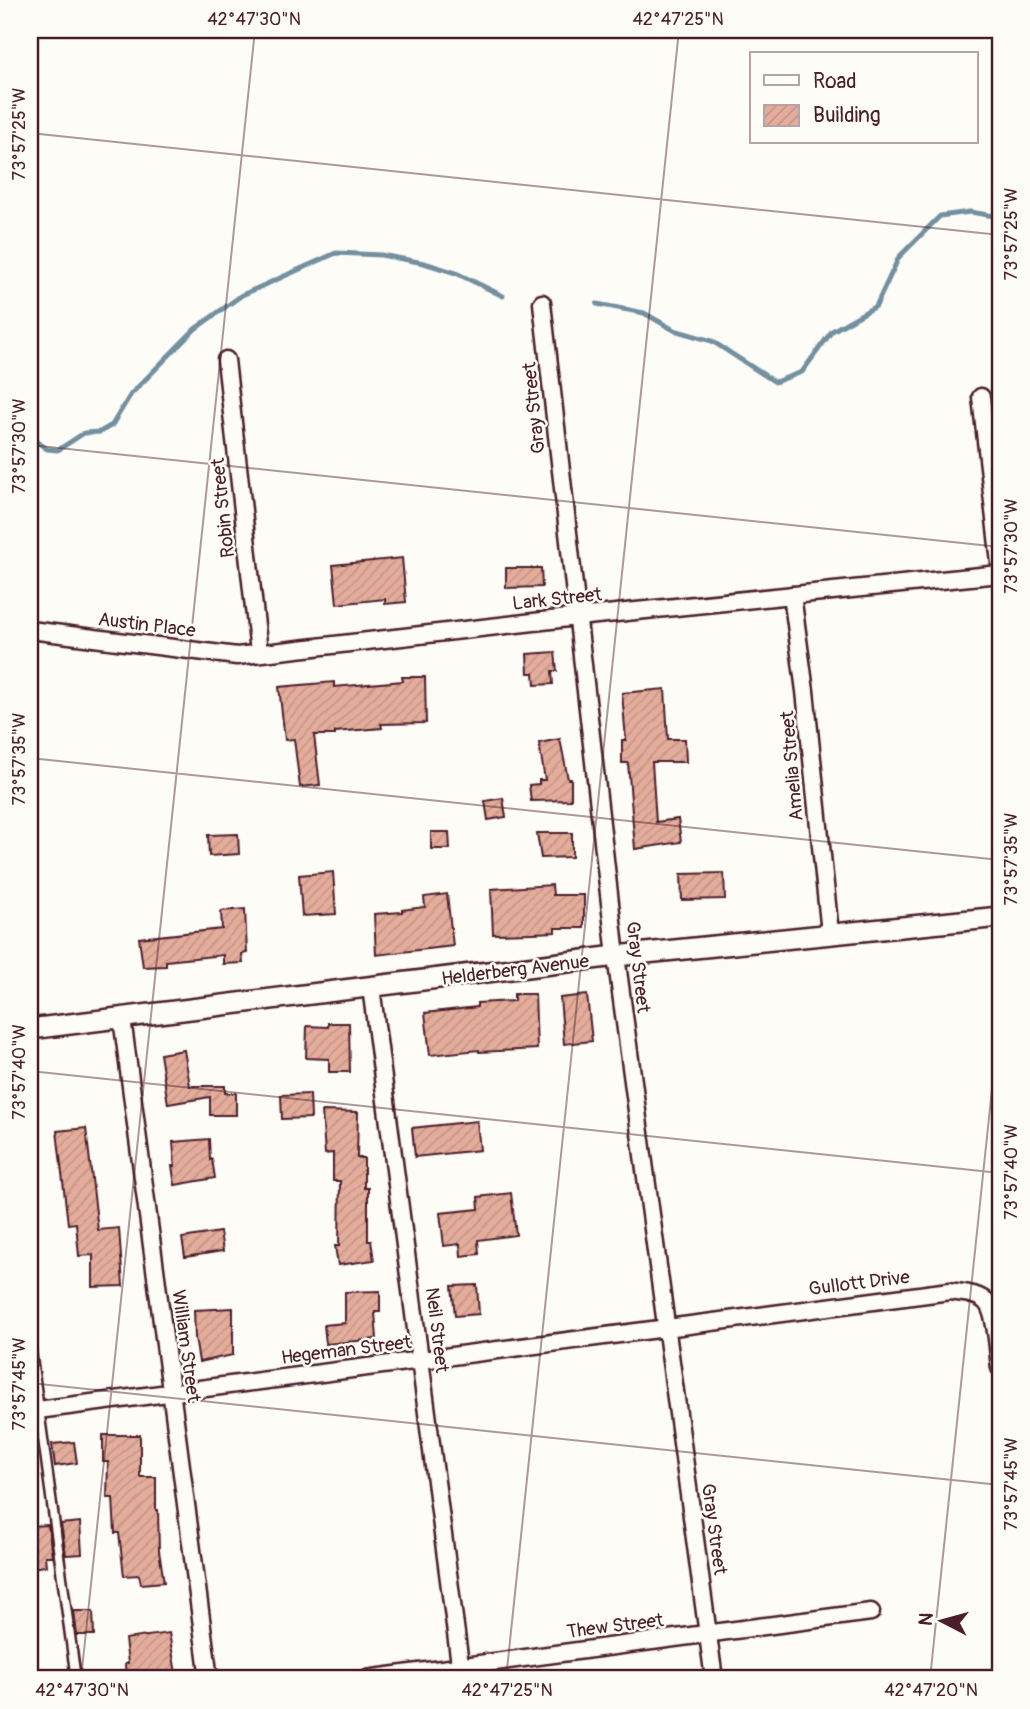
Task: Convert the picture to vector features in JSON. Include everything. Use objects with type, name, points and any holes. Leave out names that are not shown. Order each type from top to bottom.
[{"type":"street","name":"Gray Street","points":[[542,303],[616,956],[714,1679]]},
{"type":"street","name":"Robin Street","points":[[226,360],[259,652]]},
{"type":"street","points":[[981,397],[1000,563]]},
{"type":"street","name":"Lark Street","points":[[259,652],[1000,574]]},
{"type":"street","name":"Amelia Street","points":[[792,595],[806,691],[830,933]]},
{"type":"street","name":"Austin Place","points":[[30,630],[237,656],[259,652]]},
{"type":"street","name":"Helderberg Avenue","points":[[30,1029],[616,956],[1000,917]]},
{"type":"street","name":"Neil Street","points":[[372,987],[461,1673]]},
{"type":"street","name":"William Street","points":[[122,1018],[209,1679]]},
{"type":"street","name":"Gullott Drive","points":[[667,1328],[950,1291],[971,1294],[986,1302],[993,1316],[1000,1368]]},
{"type":"street","name":"Hegeman Street","points":[[34,1411],[667,1328]]},
{"type":"street","name":"Thew Street","points":[[366,1679],[461,1673],[871,1612]]},
{"type":"lane","points":[[30,1344],[34,1411],[76,1679]]},
{"type":"building","points":[[402,558],[406,602],[385,604],[385,599],[337,604],[333,565]]},
{"type":"building","points":[[506,568],[541,568],[542,587],[506,588]]},
{"type":"building","points":[[555,652],[557,671],[552,671],[553,684],[535,685],[534,673],[528,673],[527,654]]},
{"type":"building","points":[[402,677],[425,677],[426,723],[381,724],[382,728],[335,732],[335,735],[314,735],[320,785],[300,787],[294,739],[285,740],[279,687],[334,682],[334,687],[403,681]]},
{"type":"building","points":[[665,689],[668,739],[685,739],[686,762],[652,762],[656,822],[678,819],[681,842],[635,849],[628,763],[622,763],[622,740],[626,740],[622,693]]},
{"type":"building","points":[[560,739],[568,779],[571,779],[571,800],[531,801],[529,785],[545,780],[539,743]]},
{"type":"building","points":[[503,798],[506,817],[488,820],[485,801]]},
{"type":"building","points":[[431,832],[449,832],[450,849],[431,849]]},
{"type":"building","points":[[537,833],[572,833],[572,857],[541,858]]},
{"type":"building","points":[[238,834],[239,854],[209,856],[208,835]]},
{"type":"building","points":[[333,872],[336,914],[302,916],[299,875]]},
{"type":"building","points":[[724,873],[725,899],[682,900],[681,874]]},
{"type":"building","points":[[552,885],[553,895],[584,895],[584,928],[493,934],[491,889]]},
{"type":"building","points":[[447,894],[453,946],[376,955],[374,914],[425,907],[424,897]]},
{"type":"building","points":[[245,909],[247,953],[242,954],[243,963],[223,964],[223,955],[166,961],[166,966],[143,967],[139,938],[222,929],[221,911]]},
{"type":"building","points":[[514,994],[535,994],[537,1049],[479,1050],[430,1055],[425,1013],[477,1007],[477,1003],[514,1001]]},
{"type":"building","points":[[587,995],[592,1041],[564,1044],[560,998]]},
{"type":"building","points":[[328,1023],[349,1023],[350,1072],[329,1072],[329,1059],[306,1058],[307,1026],[328,1027]]},
{"type":"building","points":[[184,1050],[190,1086],[225,1086],[225,1093],[236,1093],[236,1115],[210,1115],[210,1097],[168,1104],[160,1054]]},
{"type":"building","points":[[310,1094],[311,1118],[282,1119],[281,1095]]},
{"type":"building","points":[[322,1111],[358,1112],[357,1158],[364,1158],[364,1188],[368,1188],[368,1241],[371,1241],[374,1260],[338,1265],[335,1246],[339,1246],[340,1181],[333,1181],[333,1153],[325,1154]]},
{"type":"building","points":[[477,1121],[480,1150],[415,1157],[412,1128]]},
{"type":"building","points":[[86,1128],[98,1230],[119,1228],[123,1286],[93,1287],[93,1255],[79,1256],[76,1223],[68,1224],[57,1131]]},
{"type":"building","points":[[209,1139],[210,1160],[212,1159],[215,1178],[175,1185],[172,1166],[175,1166],[173,1142]]},
{"type":"building","points":[[511,1193],[516,1235],[478,1240],[479,1254],[461,1256],[460,1244],[444,1246],[440,1213],[479,1209],[478,1197]]},
{"type":"building","points":[[220,1232],[223,1251],[185,1257],[182,1238]]},
{"type":"building","points":[[477,1285],[479,1314],[455,1316],[452,1286]]},
{"type":"building","points":[[380,1291],[380,1312],[375,1312],[377,1339],[326,1344],[324,1325],[345,1323],[345,1292]]},
{"type":"building","points":[[233,1308],[233,1355],[199,1362],[194,1310]]},
{"type":"building","points":[[103,1435],[140,1435],[140,1477],[156,1477],[159,1551],[164,1582],[141,1584],[139,1575],[124,1576],[119,1533],[115,1533],[113,1498],[107,1498],[108,1462],[103,1462]]},
{"type":"building","points":[[74,1442],[77,1463],[55,1466],[52,1444]]},
{"type":"building","points":[[80,1522],[82,1554],[66,1555],[61,1524]]},
{"type":"building","points":[[48,1525],[52,1556],[45,1556],[46,1566],[30,1568],[30,1526]]},
{"type":"building","points":[[74,1611],[93,1611],[94,1635],[77,1635]]},
{"type":"building","points":[[169,1633],[177,1679],[126,1679],[125,1664],[128,1663],[125,1639]]},
{"type":"waterway","points":[[597,304],[644,313],[674,330],[712,341],[775,382],[802,372],[832,331],[876,306],[899,257],[940,216],[970,212],[1000,217]]},
{"type":"waterway","points":[[30,431],[33,439],[47,449],[58,450],[84,433],[100,432],[112,425],[131,394],[195,329],[242,295],[336,253],[381,255],[424,263],[456,273],[503,296]]}]
